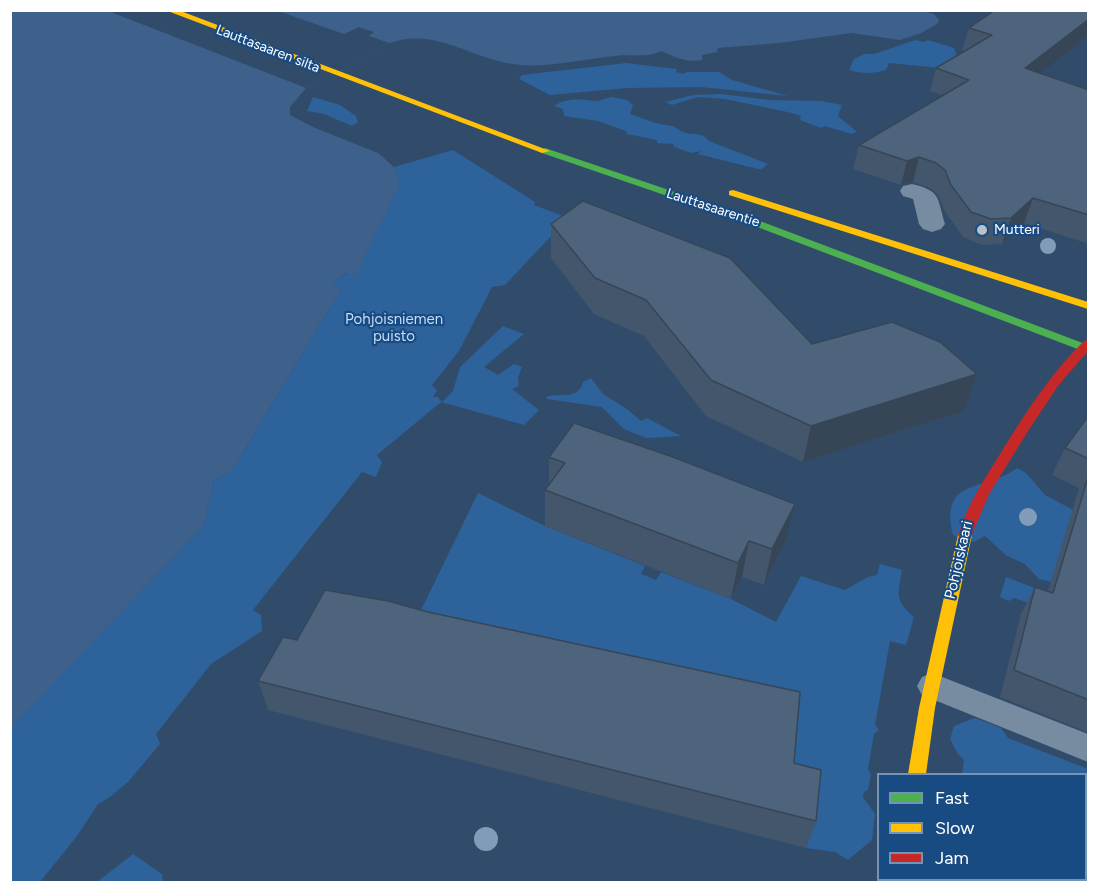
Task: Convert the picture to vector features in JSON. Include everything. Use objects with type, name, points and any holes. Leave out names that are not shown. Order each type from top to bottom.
[{"type":"main road","name":"Lauttasaaren silta","points":[[169,10],[335,74]]},
{"type":"main road","name":"Lauttasaarentie","points":[[335,74],[550,153],[756,223],[1087,347]]},
{"type":"main road","name":"Lauttasaarentie","points":[[723,190],[1089,306]]},
{"type":"main road","name":"Pohjoiskaari","points":[[917,773],[932,686],[958,560],[971,512],[1046,392],[1087,347]]},
{"type":"street","points":[[912,191],[924,195],[932,224]]},
{"type":"lane","points":[[932,686],[1089,748]]},
{"type":"green space","points":[[915,40],[923,42],[928,40],[954,48],[957,56],[966,55],[940,68],[889,63],[886,70],[877,72],[863,73],[849,70],[854,59],[864,54],[874,54]]},
{"type":"green space","points":[[626,63],[677,69],[676,72],[683,74],[719,72],[732,80],[788,96],[701,87],[627,88],[550,95],[519,79],[522,75]]},
{"type":"green space","points":[[721,94],[769,100],[821,101],[842,105],[838,116],[857,132],[852,134],[825,126],[821,128],[800,120],[801,116],[792,113],[725,99],[698,97],[672,105],[665,102],[694,95]]},
{"type":"green space","points":[[313,97],[340,105],[356,116],[358,122],[352,126],[324,114],[307,111]]},
{"type":"green space","points":[[612,97],[627,100],[633,105],[630,114],[673,126],[686,133],[703,136],[709,141],[768,164],[758,169],[698,154],[701,151],[691,153],[674,147],[673,144],[657,143],[657,140],[627,134],[626,131],[598,121],[564,116],[563,109],[554,106],[568,100],[595,101]]},
{"type":"green space","name":"Pohjoisniemen puisto","points":[[453,150],[535,202],[534,205],[568,218],[505,285],[492,287],[459,351],[432,385],[437,390],[433,397],[438,397],[442,402],[453,391],[460,367],[503,326],[524,334],[484,367],[498,375],[514,364],[522,367],[518,377],[519,386],[512,389],[539,410],[524,425],[441,402],[377,455],[382,462],[376,477],[362,472],[253,610],[261,615],[262,631],[211,664],[156,734],[160,744],[128,782],[98,804],[77,836],[40,882],[11,882],[10,728],[204,525],[214,480],[231,472],[341,290],[330,283],[348,273],[354,276],[400,184],[394,167]]},
{"type":"green space","points":[[591,378],[603,394],[641,421],[647,418],[681,436],[646,438],[624,429],[602,407],[546,397],[573,394],[581,388],[583,382]]},
{"type":"green space","points":[[1017,468],[1026,473],[1045,495],[1077,512],[1063,584],[1039,579],[1025,564],[1007,556],[985,536],[974,542],[953,535],[950,516],[953,503],[959,494]]},
{"type":"green space","points":[[478,493],[545,526],[645,566],[641,574],[656,580],[661,572],[731,599],[776,622],[801,576],[845,590],[868,577],[877,575],[880,564],[902,570],[899,585],[900,601],[914,617],[906,645],[890,641],[875,725],[879,730],[874,734],[868,769],[871,775],[868,790],[864,792],[863,797],[875,814],[872,840],[848,860],[835,852],[806,848],[811,798],[408,637]]},
{"type":"green space","points":[[1006,577],[1037,589],[1088,624],[1014,598],[1009,601],[1000,597]]},
{"type":"green space","points":[[975,718],[1001,728],[1008,738],[1088,769],[1088,868],[1087,773],[962,773],[964,760],[950,739],[954,726]]},
{"type":"green space","points":[[133,854],[162,874],[163,882],[97,882]]},
{"type":"shaded area","points":[[831,10],[837,12],[921,10],[934,14],[939,20],[937,24],[921,33],[900,40],[852,33],[779,43],[718,48],[717,52],[702,55],[702,60],[697,61],[681,59],[661,51],[645,55],[621,55],[551,64],[512,64],[447,44],[415,38],[380,47],[385,49],[306,88],[290,107],[290,115],[313,127],[378,153],[394,167],[400,184],[355,277],[347,273],[331,283],[341,290],[231,472],[214,480],[204,525],[11,728],[11,11]]},
{"type":"pier","points":[[108,11],[278,11],[344,34],[359,27],[374,32],[369,36],[389,43],[380,47],[385,49],[306,88]]},
{"type":"building","points":[[995,10],[1089,10],[1089,19],[1025,68],[1089,90],[1089,215],[1033,198],[1011,218],[991,219],[971,212],[951,185],[945,170],[936,163],[919,157],[907,161],[859,145],[969,80],[936,68],[992,35],[969,28]]},
{"type":"building","points":[[583,201],[730,258],[812,344],[892,322],[940,342],[977,374],[811,426],[711,380],[646,300],[595,278],[551,224]]},
{"type":"building","points":[[1089,415],[1089,459],[1065,448]]},
{"type":"building","points":[[574,423],[670,456],[795,504],[772,549],[749,541],[738,563],[545,490],[565,463],[549,457]]},
{"type":"building","points":[[1089,474],[1089,700],[1014,670],[1035,587],[1053,593]]},
{"type":"building","points":[[325,590],[388,601],[428,612],[800,692],[794,763],[821,770],[816,821],[258,681],[283,637],[297,640]]},
{"type":"traffic: fast","points":[[545,151],[756,223],[1088,349]]},
{"type":"traffic: slow","points":[[169,10],[545,151]]},
{"type":"traffic: slow","points":[[733,193],[1088,306]]},
{"type":"traffic: slow","points":[[917,773],[927,708],[965,535]]},
{"type":"traffic: jam","points":[[965,535],[983,493],[1034,410],[1064,369],[1088,344]]},
{"type":"place","name":"Mutteri","points":[[982,230]]}]
